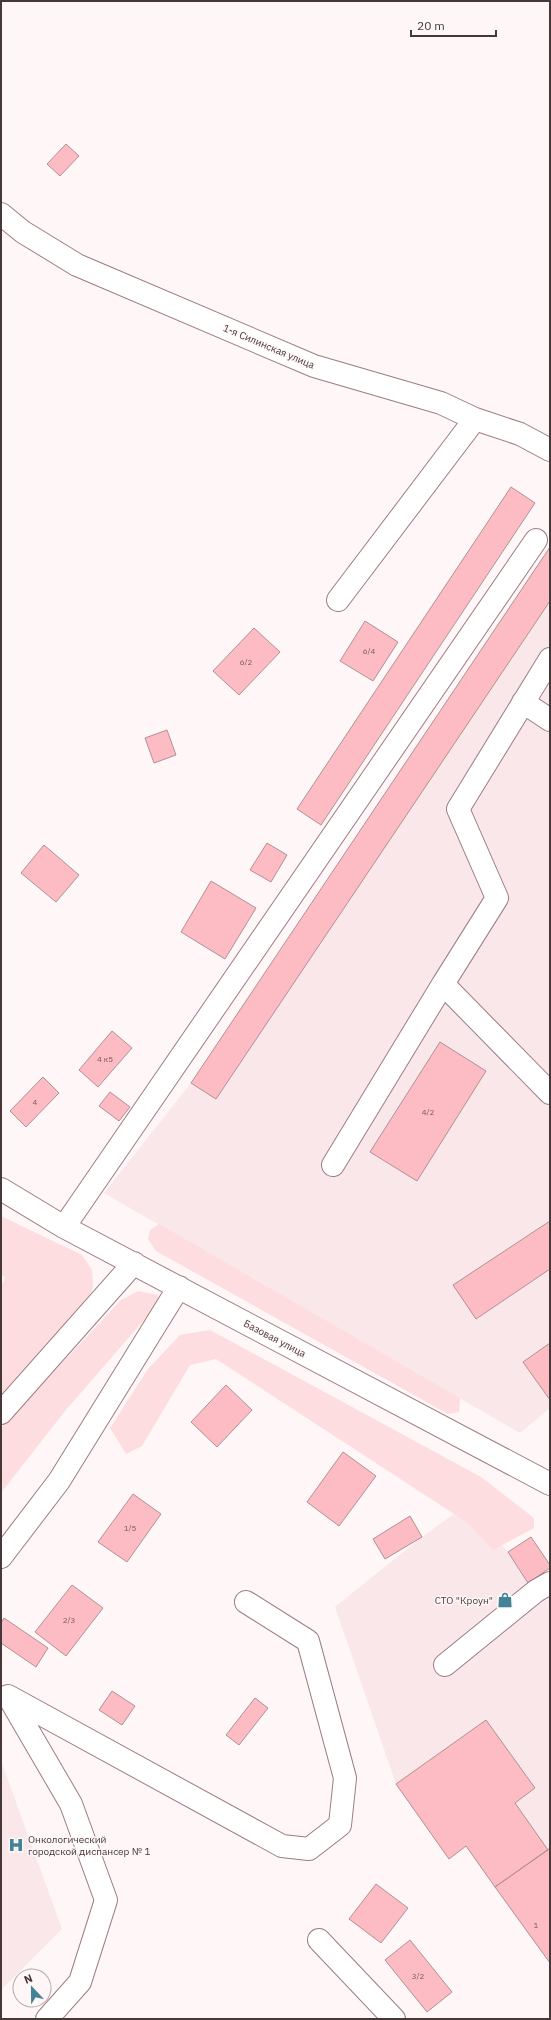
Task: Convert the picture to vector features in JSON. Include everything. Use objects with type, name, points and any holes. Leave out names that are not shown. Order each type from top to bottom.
[{"type":"street","name":"1-я Силинская улица","points":[[1,214],[23,232],[77,265],[314,366],[440,403],[475,419],[520,434],[550,450]]},
{"type":"street","points":[[338,600],[475,419]]},
{"type":"street","points":[[64,1227],[536,540]]},
{"type":"street","points":[[333,1165],[497,898],[458,809],[550,659]]},
{"type":"street","points":[[523,702],[550,720]]},
{"type":"street","points":[[443,984],[550,1093]]},
{"type":"street","name":"Базовая улица","points":[[1,1189],[64,1227],[550,1484]]},
{"type":"street","points":[[1,1413],[134,1263]]},
{"type":"street","points":[[1,1557],[59,1481],[179,1287]]},
{"type":"street","points":[[445,1665],[536,1591],[550,1583]]},
{"type":"street","points":[[4,1690],[282,1846],[308,1849],[340,1825],[345,1778],[308,1641],[246,1602]]},
{"type":"street","points":[[4,1690],[72,1804],[106,1900],[80,1982],[47,2019]]},
{"type":"street","points":[[319,1940],[394,2019]]},
{"type":"shaded area","points":[[550,601],[550,1408],[520,1433],[104,1193],[191,1083]]},
{"type":"shaded area","points":[[1,1216],[82,1255],[92,1270],[93,1286],[90,1299],[1,1398],[1,1287],[5,1278],[1,1274]]},
{"type":"shaded area","points":[[159,1224],[460,1398],[459,1412],[448,1414],[156,1251],[148,1239],[150,1230]]},
{"type":"shaded area","points":[[138,1291],[158,1295],[158,1304],[65,1411],[1,1493],[1,1428],[121,1300]]},
{"type":"shaded area","points":[[210,1330],[481,1477],[534,1518],[534,1528],[493,1550],[468,1523],[216,1359],[190,1365],[142,1446],[126,1454],[110,1428],[148,1369],[180,1335]]},
{"type":"shaded area","points":[[465,1506],[508,1552],[528,1583],[546,1601],[550,1598],[550,1963],[466,1846],[449,1859],[396,1784],[335,1607],[422,1537]]},
{"type":"shaded area","name":"Онкологический городской диспансер № 1","points":[[1,1761],[62,1929],[23,1968],[12,1968],[12,1979],[1,1990]]},
{"type":"building","points":[[66,144],[79,156],[60,176],[47,164]]},
{"type":"building","points":[[511,487],[535,503],[321,825],[297,809]]},
{"type":"building","points":[[550,547],[550,601],[216,1099],[191,1083]]},
{"type":"building","points":[[365,621],[398,642],[373,681],[340,661]]},
{"type":"building","points":[[254,628],[280,652],[239,695],[213,671]]},
{"type":"building","points":[[167,730],[176,755],[154,763],[145,738]]},
{"type":"building","points":[[267,843],[287,855],[271,882],[250,870]]},
{"type":"building","points":[[44,845],[79,875],[56,902],[21,873]]},
{"type":"building","points":[[211,881],[256,908],[225,959],[181,932]]},
{"type":"building","points":[[112,1031],[132,1048],[98,1087],[79,1070]]},
{"type":"building","points":[[440,1042],[486,1071],[417,1181],[370,1152]]},
{"type":"building","points":[[43,1077],[59,1093],[26,1127],[10,1111]]},
{"type":"building","points":[[110,1092],[130,1107],[119,1121],[99,1106]]},
{"type":"building","points":[[550,1221],[550,1269],[476,1319],[453,1285]]},
{"type":"building","points":[[550,1343],[550,1400],[523,1362]]},
{"type":"building","points":[[226,1385],[252,1410],[217,1447],[191,1422]]},
{"type":"building","points":[[343,1452],[376,1476],[339,1526],[307,1502]]},
{"type":"building","points":[[133,1494],[161,1514],[127,1562],[98,1542]]},
{"type":"building","points":[[410,1516],[422,1537],[385,1559],[373,1539]]},
{"type":"building","points":[[531,1537],[550,1565],[550,1568],[528,1583],[508,1552]]},
{"type":"building","points":[[72,1585],[103,1608],[66,1656],[35,1632]]},
{"type":"building","points":[[4,1618],[48,1648],[36,1667],[1,1643],[1,1623]]},
{"type":"building","points":[[112,1691],[135,1706],[122,1725],[99,1710]]},
{"type":"building","points":[[255,1698],[268,1708],[239,1745],[226,1735]]},
{"type":"building","points":[[486,1720],[535,1788],[515,1803],[548,1850],[495,1887],[466,1846],[449,1859],[396,1784]]},
{"type":"building","points":[[550,1848],[550,1963],[495,1887]]},
{"type":"building","points":[[376,1884],[408,1908],[381,1943],[349,1919]]},
{"type":"building","points":[[410,1940],[452,1992],[427,2012],[385,1960]]},
{"type":"place","name":"СТО \"Кроун\"","points":[[505,1600]]},
{"type":"place","name":"Онкологический городской диспансер № 1","points":[[16,1845]]}]
